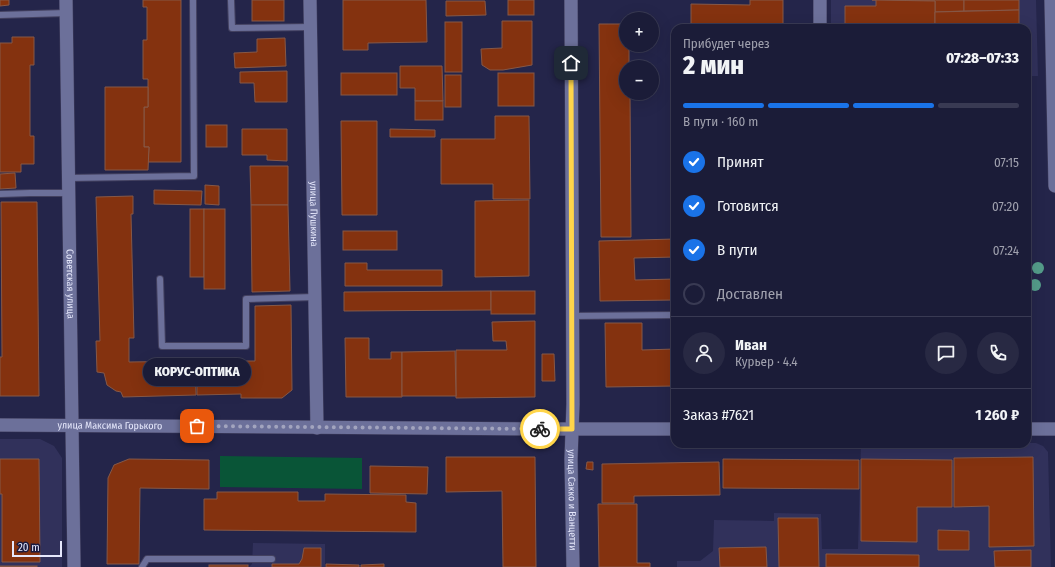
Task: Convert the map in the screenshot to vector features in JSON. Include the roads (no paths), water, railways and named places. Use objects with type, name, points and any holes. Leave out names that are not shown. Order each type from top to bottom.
[{"type":"street","name":"улица Пушкина","points":[[310,0],[317,428]]},
{"type":"street","name":"улица Сакко и Ванцетти","points":[[571,0],[571,459],[573,567]]},
{"type":"street","points":[[820,0],[820,24]]},
{"type":"street","points":[[1050,0],[1055,186]]},
{"type":"street","name":"Советская улица","points":[[66,6],[74,567]]},
{"type":"street","name":"улица Максима Горького","points":[[0,425],[671,429]]},
{"type":"street","points":[[1031,429],[1055,429]]},
{"type":"lane","points":[[68,178],[194,176],[193,0]]},
{"type":"lane","points":[[231,0],[232,28],[311,27]]},
{"type":"lane","points":[[0,15],[66,6]]},
{"type":"lane","points":[[0,194],[68,193]]},
{"type":"lane","points":[[160,279],[162,346],[246,346],[246,299],[315,297]]},
{"type":"lane","points":[[572,316],[671,315]]},
{"type":"lane","points":[[142,567],[147,559],[272,559]]},
{"type":"place","name":"КОРУС-ОПТИКА","points":[[197,426]]}]
